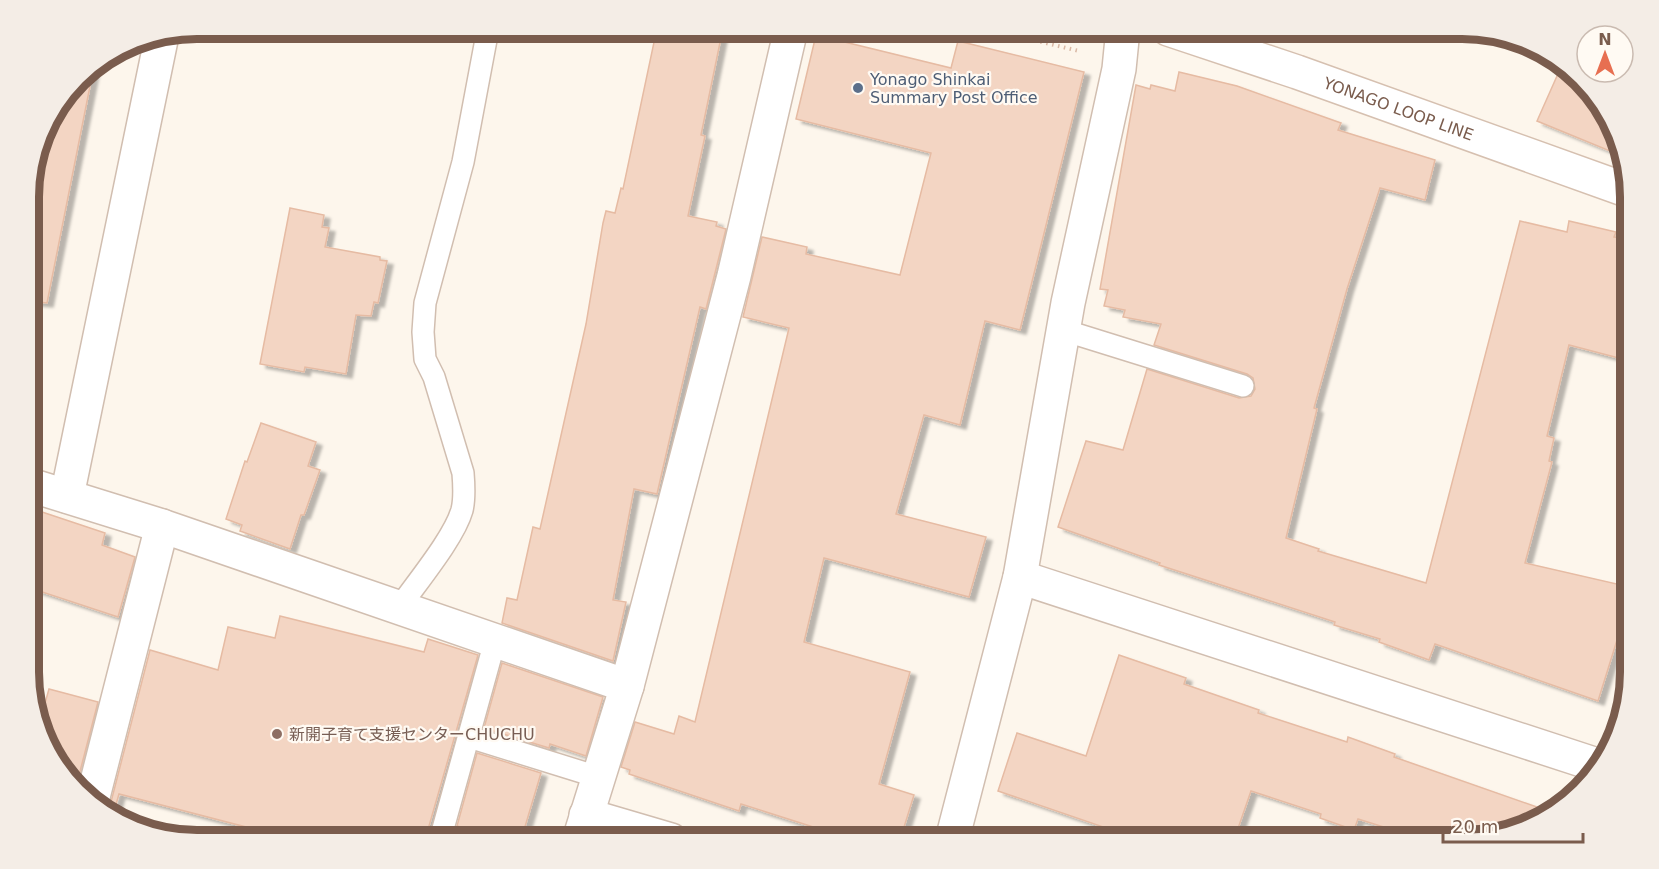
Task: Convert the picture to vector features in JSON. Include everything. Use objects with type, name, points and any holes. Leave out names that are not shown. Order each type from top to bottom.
[{"type":"street","points":[[603,830],[583,827],[627,686],[734,276],[788,39]]},
{"type":"street","points":[[955,830],[1020,578],[1063,330],[1119,69],[1122,39]]},
{"type":"street","name":"YONAGO LOOP LINE","points":[[1200,39],[1620,188]]},
{"type":"street","points":[[66,496],[160,43]]},
{"type":"street","points":[[39,488],[162,526],[627,686]]},
{"type":"street","points":[[94,792],[162,526]]},
{"type":"street","points":[[1020,578],[1591,763]]},
{"type":"lane","points":[[399,608],[456,525],[462,510],[465,489],[463,473],[434,378],[425,359],[423,332],[425,303],[463,162],[486,39]]},
{"type":"lane","points":[[1063,330],[1243,386]]},
{"type":"lane","points":[[443,830],[495,641]]},
{"type":"lane","points":[[469,736],[598,777]]},
{"type":"path","points":[[1033,39],[1089,53]]},
{"type":"path","points":[[1073,49],[1075,43]]},
{"type":"building","points":[[655,39],[721,39],[701,135],[705,136],[688,216],[717,222],[716,226],[726,229],[706,309],[700,307],[657,494],[634,489],[613,600],[626,602],[613,661],[502,623],[507,598],[517,600],[533,527],[540,529],[586,324],[603,223],[606,211],[615,213],[621,188],[623,189]]},
{"type":"building","points":[[815,39],[832,39],[951,68],[958,41],[1084,72],[1020,330],[985,321],[960,425],[924,415],[896,514],[986,537],[969,597],[824,558],[804,642],[910,672],[879,784],[914,795],[903,830],[823,830],[741,804],[739,811],[629,774],[630,770],[621,767],[635,722],[674,734],[679,716],[695,722],[789,328],[743,317],[762,237],[807,247],[806,254],[900,275],[931,153],[796,119]]},
{"type":"building","points":[[1179,72],[1237,86],[1341,123],[1338,130],[1435,160],[1425,200],[1380,188],[1347,289],[1314,408],[1317,409],[1286,538],[1319,549],[1318,551],[1426,583],[1520,221],[1567,232],[1569,221],[1616,232],[1614,237],[1620,238],[1620,358],[1569,345],[1547,436],[1554,438],[1549,461],[1552,462],[1525,563],[1620,585],[1620,638],[1618,637],[1598,701],[1435,644],[1429,660],[1379,642],[1380,639],[1334,625],[1335,622],[1159,565],[1160,563],[1058,527],[1086,441],[1123,450],[1147,369],[1239,398],[1251,396],[1255,389],[1253,378],[1247,374],[1154,345],[1161,324],[1123,317],[1125,310],[1104,306],[1108,290],[1100,289],[1136,85],[1150,89],[1151,85],[1175,91]]},
{"type":"building","points":[[1559,72],[1574,85],[1599,118],[1614,153],[1537,121]]},
{"type":"building","points":[[91,79],[47,303],[39,302],[39,187],[44,156],[60,118]]},
{"type":"building","points":[[290,208],[324,215],[322,227],[329,228],[325,247],[380,257],[380,260],[387,261],[378,303],[374,302],[371,316],[356,315],[346,374],[305,367],[304,372],[260,364]]},
{"type":"building","points":[[261,423],[316,442],[308,466],[320,470],[290,549],[240,531],[242,525],[226,519],[245,461],[247,462]]},
{"type":"building","points":[[39,511],[105,533],[102,545],[135,557],[118,617],[39,591]]},
{"type":"building","points":[[280,616],[424,652],[428,639],[478,655],[428,830],[258,830],[119,794],[115,807],[110,804],[150,650],[218,670],[228,627],[275,638]]},
{"type":"building","points":[[1119,655],[1186,678],[1184,684],[1259,710],[1258,713],[1347,742],[1348,737],[1395,754],[1394,757],[1541,808],[1513,822],[1472,830],[1393,830],[1358,819],[1354,830],[1320,818],[1321,814],[1251,791],[1237,830],[1112,830],[998,791],[1017,733],[1086,756]]},
{"type":"building","points":[[502,663],[603,697],[586,756],[550,744],[549,748],[484,728]]},
{"type":"building","points":[[49,689],[98,702],[79,777],[60,751],[43,709]]},
{"type":"building","points":[[477,753],[541,773],[524,830],[470,830],[457,826]]},
{"type":"place","name":"Yonago Shinkai Summary Post Office","points":[[858,88]]},
{"type":"place","name":"新開子育て支援センターCHUCHU","points":[[277,734]]}]
